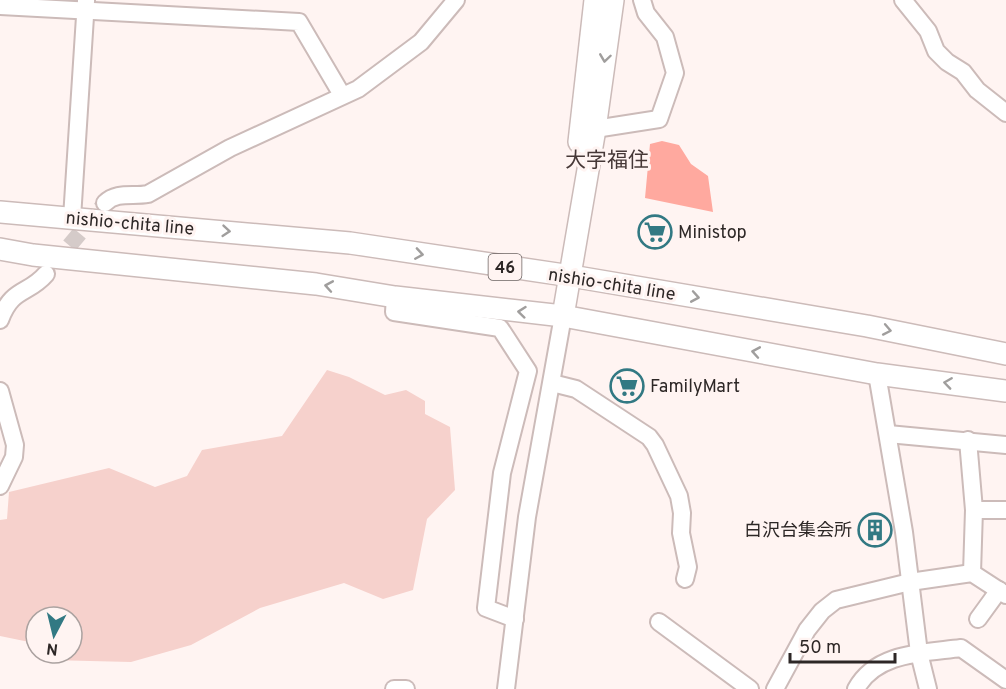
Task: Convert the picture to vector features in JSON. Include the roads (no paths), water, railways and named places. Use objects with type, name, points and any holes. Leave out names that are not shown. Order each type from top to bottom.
[{"type":"main road","points":[[563,316],[565,275],[596,0]]},
{"type":"main road","points":[[565,275],[595,129],[613,0]]},
{"type":"main road","name":"nishio-chita line","points":[[0,212],[350,243],[565,275],[867,326],[1006,354]]},
{"type":"main road","points":[[0,249],[33,255],[316,284],[395,297],[563,316],[877,374],[1006,391]]},
{"type":"street","points":[[105,202],[111,196],[135,197],[148,194],[230,148],[358,89],[421,42],[456,0]]},
{"type":"street","points":[[595,129],[659,119],[675,73],[665,37],[646,13],[642,0]]},
{"type":"street","points":[[903,0],[928,31],[936,51],[947,63],[963,72],[977,90],[1006,113]]},
{"type":"street","points":[[0,6],[86,5],[299,22],[342,95]]},
{"type":"street","points":[[72,218],[86,5]]},
{"type":"street","points":[[0,320],[11,298],[40,280],[46,273]]},
{"type":"street","points":[[395,297],[394,312],[500,328],[528,370],[502,473],[486,608],[515,619]]},
{"type":"street","points":[[506,689],[527,518],[563,316]]},
{"type":"street","points":[[877,374],[903,522],[919,653],[928,689]]},
{"type":"street","points":[[552,383],[576,389],[649,437],[656,445],[681,502],[682,550],[688,567],[685,579]]},
{"type":"street","points":[[0,391],[15,445],[14,457],[0,486]]},
{"type":"street","points":[[888,434],[1006,445]]},
{"type":"street","points":[[968,440],[974,510],[972,573]]},
{"type":"street","points":[[974,510],[1006,510]]},
{"type":"street","points":[[775,689],[807,630],[822,611],[836,600],[910,582],[972,573],[1002,593],[978,619]]},
{"type":"street","points":[[659,622],[750,689]]},
{"type":"street","points":[[856,689],[863,677],[880,663],[919,653],[961,648],[1006,680]]},
{"type":"street","points":[[394,689],[406,689]]},
{"type":"tunnel","points":[[54,264],[105,203]]},
{"type":"place","name":"Ministop","points":[[655,232]]},
{"type":"place","name":"FamilyMart","points":[[627,386]]},
{"type":"place","name":"白沢台集会所","points":[[875,530]]},
{"type":"district","name":"大字福住","points":[[607,160]]}]
